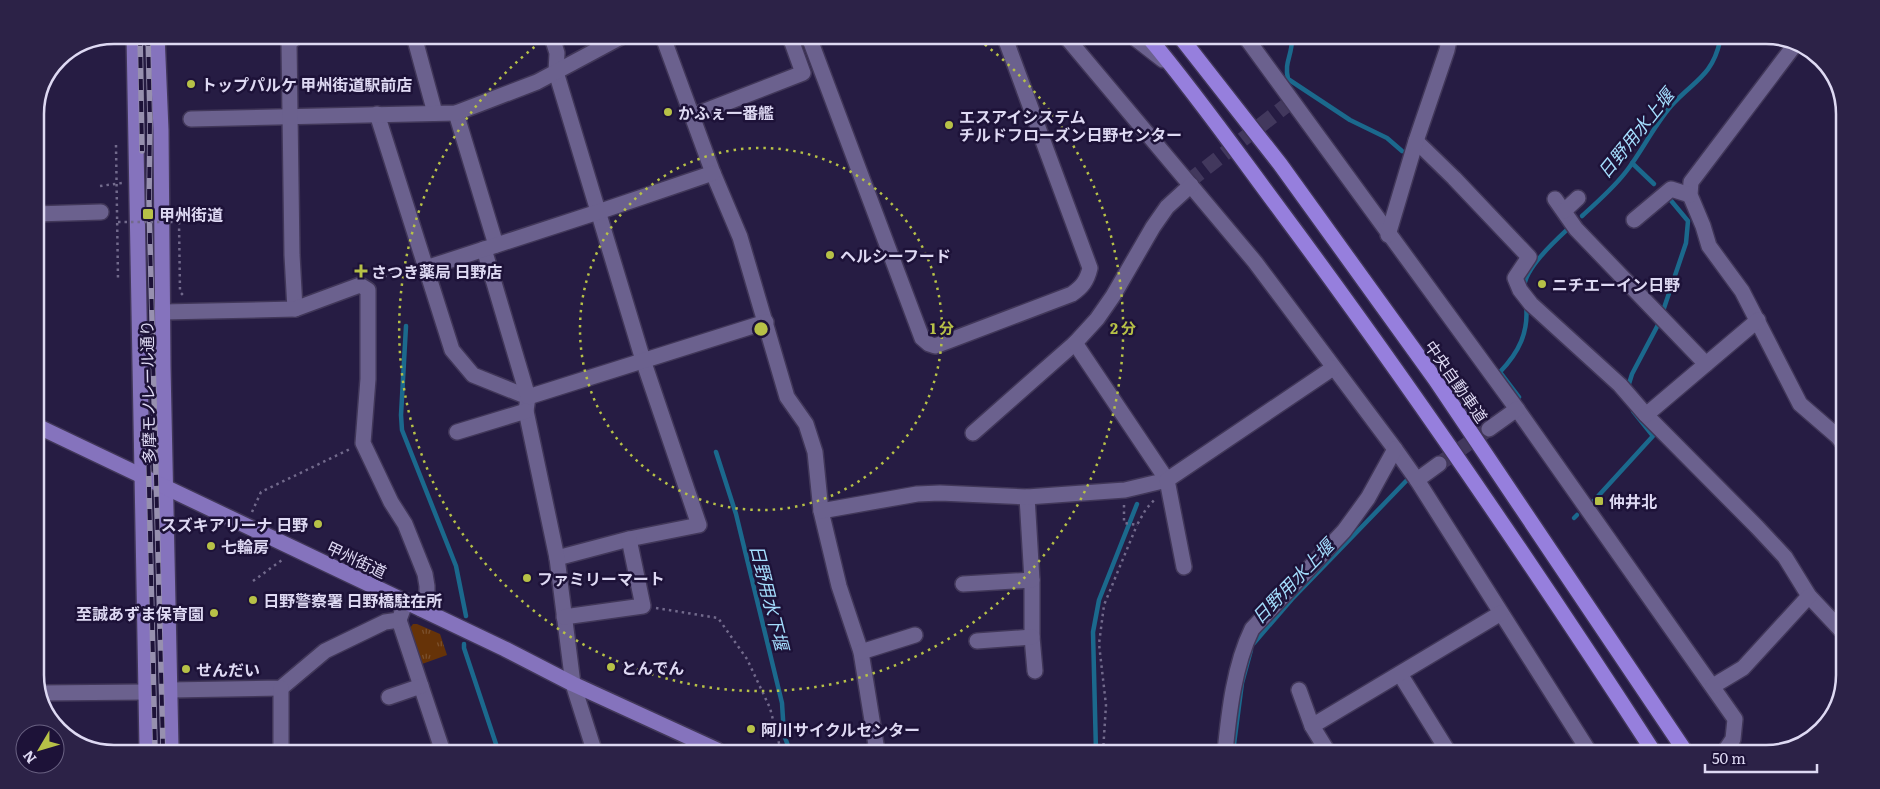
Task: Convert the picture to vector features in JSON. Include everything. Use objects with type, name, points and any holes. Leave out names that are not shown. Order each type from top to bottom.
[{"type":"highway","points":[[1154,44],[1179,74],[1325,270],[1461,462],[1649,745]]},
{"type":"highway","name":"中央自動車道","points":[[1186,44],[1280,164],[1435,379],[1681,745]]},
{"type":"main road","name":"多摩モノレール通り","points":[[134,44],[147,745]]},
{"type":"main road","name":"多摩モノレール通り","points":[[157,44],[171,745]]},
{"type":"main road","name":"甲州街道","points":[[44,429],[406,601],[573,684],[706,745]]},
{"type":"street","points":[[289,44],[292,255],[295,309]]},
{"type":"street","points":[[416,44],[434,113]]},
{"type":"street","points":[[554,44],[557,53],[556,72],[643,360],[698,525],[629,539],[557,558]]},
{"type":"street","points":[[191,119],[456,113],[537,82],[608,44]]},
{"type":"street","points":[[666,44],[713,173],[740,238],[787,397],[806,424],[815,452],[822,511],[839,586],[861,652],[876,745]]},
{"type":"street","points":[[692,116],[803,74],[792,44]]},
{"type":"street","points":[[811,44],[922,338],[935,346],[1072,294],[1082,287],[1090,268],[1007,44]]},
{"type":"street","points":[[1072,44],[1255,262],[1417,480],[1585,745]]},
{"type":"street","points":[[1142,44],[1179,74]]},
{"type":"street","points":[[1251,44],[1517,409],[1713,686],[1735,719],[1733,739],[1729,745]]},
{"type":"street","points":[[1388,234],[1448,44]]},
{"type":"street","points":[[1792,49],[1691,182],[1690,195],[1709,246],[1742,290],[1800,404],[1836,435]]},
{"type":"street","points":[[456,113],[527,404],[557,558],[573,684],[592,745]]},
{"type":"street","points":[[377,114],[452,350],[473,375],[527,404]]},
{"type":"street","points":[[1416,141],[1529,257],[1515,278],[1520,290],[1531,304],[1620,385],[1646,415],[1768,539],[1785,557],[1809,596],[1836,625]]},
{"type":"street","points":[[426,265],[490,247],[713,173]]},
{"type":"street","points":[[973,433],[1075,342],[1097,319],[1113,296],[1153,227],[1167,208],[1191,185]]},
{"type":"street","points":[[1634,220],[1671,189],[1690,195]]},
{"type":"street","points":[[1578,198],[1560,205],[1576,229],[1706,364]]},
{"type":"street","points":[[44,214],[101,212]]},
{"type":"street","points":[[163,312],[295,309],[360,285],[368,290],[368,380],[363,443],[391,502],[405,524],[425,574],[426,596],[421,609]]},
{"type":"street","points":[[1646,415],[1758,320]]},
{"type":"street","points":[[457,432],[643,360],[766,322]]},
{"type":"street","points":[[1075,342],[1168,480],[1184,567]]},
{"type":"street","points":[[822,511],[932,493],[1027,497],[1124,490],[1168,480],[1333,368]]},
{"type":"street","points":[[1489,429],[1517,409]]},
{"type":"street","points":[[1226,745],[1237,674],[1246,641],[1252,629],[1344,531],[1368,498],[1394,449]]},
{"type":"street","points":[[1417,480],[1440,464]]},
{"type":"street","points":[[1027,497],[1035,671]]},
{"type":"street","points":[[564,617],[643,606],[629,539]]},
{"type":"street","points":[[963,584],[1032,580]]},
{"type":"street","points":[[1713,686],[1743,668],[1809,596]]},
{"type":"street","points":[[406,601],[399,620],[441,745]]},
{"type":"street","points":[[1312,726],[1501,613]]},
{"type":"street","points":[[170,690],[282,688],[326,651],[385,622],[399,620]]},
{"type":"street","points":[[861,652],[915,636]]},
{"type":"street","points":[[977,641],[1032,637]]},
{"type":"street","points":[[1400,674],[1444,745]]},
{"type":"street","points":[[389,697],[421,686]]},
{"type":"street","points":[[281,745],[282,688]]},
{"type":"street","points":[[1299,690],[1312,726],[1324,745]]},
{"type":"street","points":[[46,693],[146,692]]},
{"type":"path","points":[[116,145],[118,280]]},
{"type":"path","points":[[100,186],[136,180]]},
{"type":"path","points":[[101,212],[111,214],[136,211]]},
{"type":"path","points":[[118,222],[179,222],[179,276]]},
{"type":"path","points":[[360,285],[426,265]]},
{"type":"path","points":[[252,512],[261,492],[363,443]]},
{"type":"path","points":[[1103,745],[1106,705],[1099,644],[1104,605],[1135,525],[1168,480]]},
{"type":"path","points":[[1124,490],[1124,523],[1135,525]]},
{"type":"path","points":[[253,582],[285,557]]},
{"type":"path","points":[[643,606],[718,618],[747,659],[770,708],[780,745]]},
{"type":"green space","points":[[413,624],[440,634],[447,655],[422,664],[410,628]]},
{"type":"waterway","points":[[1292,44],[1287,68],[1288,79],[1350,120],[1387,138],[1402,151]]},
{"type":"waterway","name":"日野用水上堰","points":[[1582,216],[1618,182],[1671,106],[1707,71],[1719,44]]},
{"type":"waterway","points":[[1632,163],[1654,184]]},
{"type":"waterway","points":[[1663,311],[1686,243],[1688,221],[1668,197]]},
{"type":"waterway","name":"日野用水上堰","points":[[1524,287],[1526,279],[1535,263],[1570,227]]},
{"type":"waterway","name":"日野用水上堰","points":[[1519,397],[1500,372],[1512,357],[1521,341],[1526,324],[1526,305]]},
{"type":"waterway","points":[[1628,387],[1632,374],[1660,321]]},
{"type":"waterway","name":"日野用水下堰","points":[[406,326],[401,415],[402,430],[456,566],[466,616]]},
{"type":"waterway","points":[[1590,505],[1653,436],[1633,411]]},
{"type":"waterway","name":"日野用水下堰","points":[[716,452],[736,514],[782,703],[784,735],[788,745]]},
{"type":"waterway","name":"日野用水上堰","points":[[1254,643],[1292,599],[1408,479]]},
{"type":"waterway","points":[[1096,745],[1093,632],[1099,600],[1137,504]]},
{"type":"waterway","points":[[1574,518],[1577,515]]},
{"type":"waterway","name":"日野用水下堰","points":[[464,644],[496,745]]},
{"type":"waterway","name":"日野用水上堰","points":[[1234,745],[1242,683],[1251,650]]},
{"type":"tunnel","points":[[1188,182],[1292,101]]},
{"type":"tunnel","points":[[1439,464],[1489,429]]},
{"type":"railway","points":[[140,44],[142,151]]},
{"type":"railway","points":[[148,44],[149,202],[163,745]]},
{"type":"railway","points":[[148,443],[155,745]]},
{"type":"place","name":"トップパルケ 甲州街道駅前店","points":[[191,84]]},
{"type":"place","name":"かふぇ一番艦","points":[[668,112]]},
{"type":"place","name":"エスアイシステム チルドフローズン日野センター","points":[[949,125]]},
{"type":"place","name":"甲州街道","points":[[148,214]]},
{"type":"place","name":"ヘルシーフード","points":[[830,255]]},
{"type":"place","name":"さつき薬局 日野店","points":[[361,271]]},
{"type":"place","name":"ニチエーイン日野","points":[[1542,284]]},
{"type":"place","name":"仲井北","points":[[1599,501]]},
{"type":"place","name":"スズキアリーナ 日野","points":[[318,524]]},
{"type":"place","name":"七輪房","points":[[211,546]]},
{"type":"place","name":"ファミリーマート","points":[[527,578]]},
{"type":"place","name":"日野警察署 日野橋駐在所","points":[[253,600]]},
{"type":"place","name":"至誠あずま保育園","points":[[214,613]]},
{"type":"place","name":"とんでん","points":[[611,667]]},
{"type":"place","name":"せんだい","points":[[186,669]]},
{"type":"place","name":"阿川サイクルセンター","points":[[751,729]]}]
